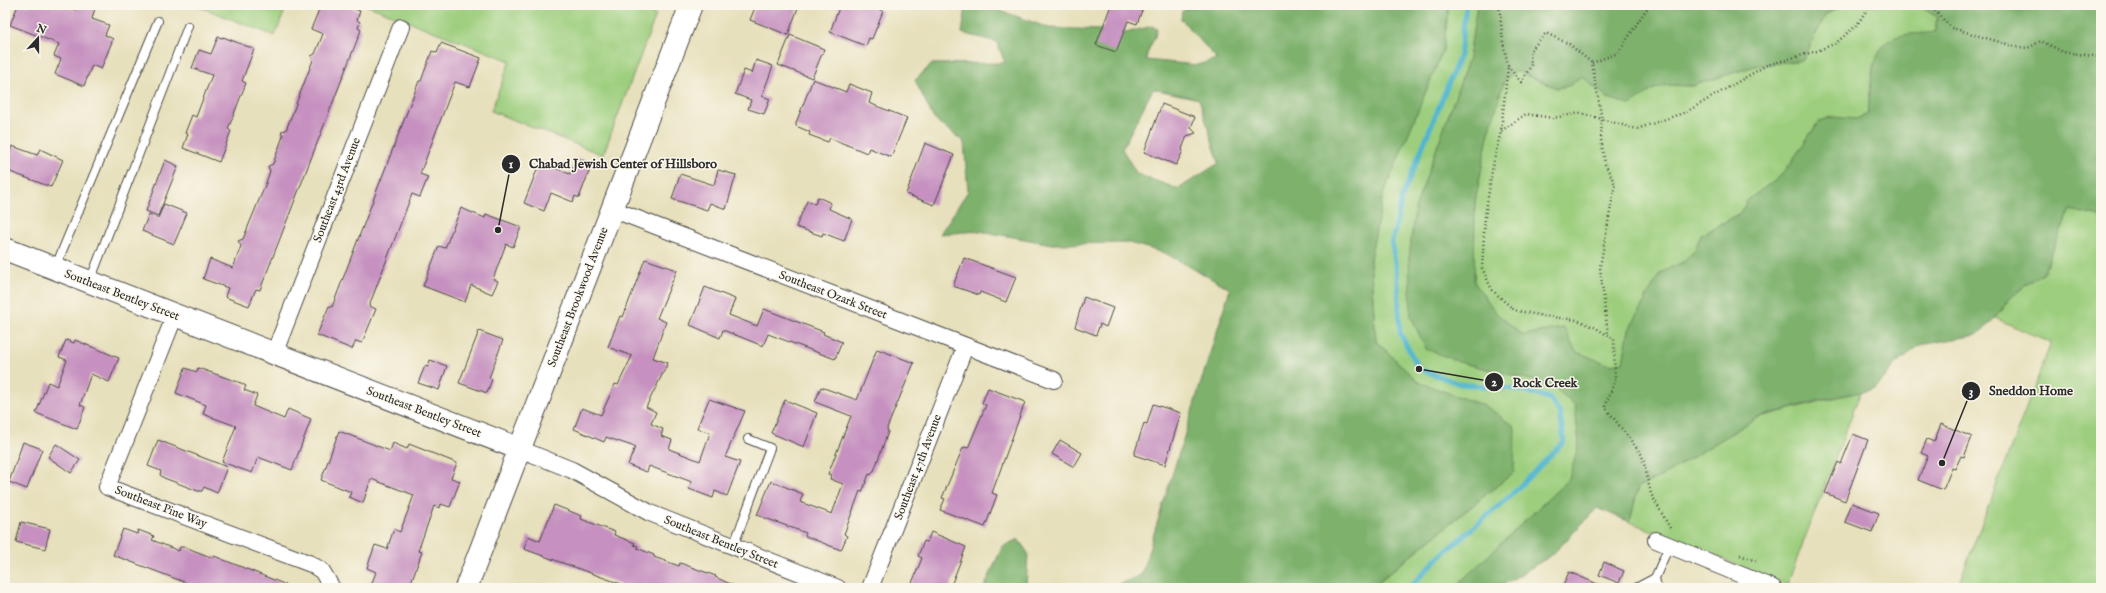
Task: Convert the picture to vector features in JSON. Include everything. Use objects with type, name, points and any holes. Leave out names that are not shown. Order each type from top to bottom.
[{"type":"main road","name":"Southeast Brookwood Avenue","points":[[466,588],[691,5]]},
{"type":"main road","name":"Southeast Bentley Street","points":[[5,249],[520,449]]},
{"type":"street","name":"Southeast 43rd Avenue","points":[[274,354],[401,27]]},
{"type":"street","name":"Southeast Ozark Street","points":[[612,209],[964,347],[1054,380]]},
{"type":"street","name":"Southeast Pine Way","points":[[174,315],[108,487],[311,564],[322,571],[331,583],[332,588]]},
{"type":"street","name":"Southeast 47th Avenue","points":[[870,588],[964,347]]},
{"type":"street","name":"Southeast Bentley Street","points":[[520,449],[572,470],[650,514],[838,588]]},
{"type":"street","points":[[1666,540],[1774,588]]},
{"type":"lane","points":[[55,268],[158,21]]},
{"type":"lane","points":[[90,282],[188,26]]},
{"type":"lane","points":[[733,547],[770,448],[748,439]]},
{"type":"lane","points":[[1657,588],[1655,578],[1666,540]]},
{"type":"lane","points":[[1636,588],[1655,578]]},
{"type":"path","points":[[1499,5],[1503,42],[1508,66],[1501,131],[1493,164],[1485,217],[1482,268],[1492,290],[1514,310],[1543,316],[1577,320],[1594,327],[1614,339],[1615,381],[1605,407],[1642,455],[1666,540]]},
{"type":"path","points":[[1592,63],[1618,53],[1649,5]]},
{"type":"path","points":[[1501,131],[1526,114],[1552,118],[1580,113],[1637,129],[1686,112],[1767,65],[1817,51],[1836,43],[1857,25],[1868,8],[1867,5]]},
{"type":"path","points":[[1929,5],[1952,28],[2017,47],[2028,48],[2041,41],[2063,52],[2101,57]]},
{"type":"path","points":[[1508,66],[1521,82],[1530,66],[1530,51],[1546,33],[1569,44],[1592,63],[1602,120],[1601,139],[1604,164],[1615,184],[1600,267],[1608,336]]},
{"type":"path","points":[[1733,553],[1758,562]]},
{"type":"green space","points":[[195,5],[287,5],[275,36]]},
{"type":"green space","points":[[366,5],[631,5],[656,15],[603,155],[491,111],[510,61]]},
{"type":"green space","points":[[985,5],[1049,28],[1102,30],[1108,28],[1126,33],[1152,26],[1157,29],[1146,60],[1197,65],[1217,59],[1181,19],[1182,11],[1195,5],[1449,5],[1443,50],[1383,195],[1370,259],[1376,341],[1418,382],[1487,407],[1515,427],[1514,472],[1370,588],[1110,588],[1141,575],[1230,289],[1165,253],[1129,243],[1052,244],[979,231],[940,234],[968,191],[964,142],[934,119],[915,80],[932,64],[1005,63],[997,42],[962,33],[966,7]],"holes":[[[1153,89],[1199,99],[1219,163],[1178,189],[1137,174],[1122,149]]]},
{"type":"green space","points":[[1449,5],[1477,5],[1469,58],[1415,209],[1409,259],[1411,284],[1459,362],[1552,385],[1575,405],[1579,443],[1570,479],[1454,588],[1371,588],[1514,472],[1487,407],[1418,382],[1376,341],[1370,259],[1383,195],[1443,50]]},
{"type":"green space","points":[[1477,5],[1845,5],[1826,14],[1803,60],[1755,66],[1692,86],[1667,85],[1654,89],[1630,105],[1608,98],[1581,76],[1569,86],[1557,88],[1516,71],[1504,81],[1488,136],[1475,202],[1474,282],[1497,314],[1523,335],[1564,328],[1576,352],[1610,365],[1623,362],[1629,330],[1660,273],[1685,261],[1695,250],[1701,235],[1739,214],[1748,200],[1784,173],[1819,121],[1831,117],[1856,119],[1868,114],[1873,69],[1882,48],[1889,40],[1899,36],[1935,32],[1937,17],[1918,5],[2101,5],[2101,217],[2070,210],[2044,271],[2011,297],[1995,318],[1977,335],[1920,345],[1896,364],[1875,389],[1821,400],[1756,418],[1664,475],[1638,487],[1630,522],[1597,508],[1552,555],[1498,588],[1454,588],[1569,479],[1579,443],[1575,405],[1552,385],[1459,362],[1426,349],[1411,317],[1409,259],[1415,209],[1469,58]]},
{"type":"green space","points":[[1845,5],[1918,5],[1937,17],[1935,33],[1898,36],[1873,65],[1868,114],[1856,119],[1831,117],[1819,121],[1784,173],[1748,200],[1739,214],[1701,235],[1695,250],[1685,261],[1660,273],[1629,330],[1623,362],[1610,365],[1576,352],[1563,328],[1523,335],[1497,314],[1474,282],[1475,202],[1488,136],[1504,81],[1516,71],[1557,88],[1569,86],[1581,76],[1608,98],[1630,105],[1654,89],[1667,85],[1692,86],[1755,66],[1803,60],[1826,14]]},
{"type":"green space","points":[[2070,210],[2101,217],[2101,588],[1957,588],[2051,343],[1995,318],[2011,297],[2044,271]]},
{"type":"green space","points":[[1861,391],[1787,585],[1630,522],[1638,487],[1664,475],[1756,418]]},
{"type":"green space","points":[[1018,539],[1028,553],[1026,588],[984,588],[1002,547]]},
{"type":"building","points":[[18,5],[61,5],[75,10],[77,5],[86,5],[95,8],[92,19],[109,25],[105,35],[113,39],[101,69],[92,65],[84,86],[55,74],[61,59],[54,56],[59,44],[10,25]]},
{"type":"building","points":[[321,5],[344,5],[360,11],[357,20],[360,22],[358,28],[361,30],[260,290],[256,289],[249,306],[225,297],[228,288],[203,279],[210,259],[233,268],[241,246],[238,241],[243,239],[266,183],[270,171],[268,166],[273,164],[283,136],[281,131],[286,130],[313,60],[311,56],[315,54],[323,34],[311,29]]},
{"type":"building","points":[[756,5],[799,5],[788,35],[750,20]]},
{"type":"building","points":[[840,5],[867,5],[883,11],[872,39],[869,38],[866,46],[830,32]]},
{"type":"building","points":[[1111,5],[1144,5],[1137,24],[1128,21],[1116,52],[1096,45]]},
{"type":"building","points":[[790,35],[824,49],[812,78],[778,65]]},
{"type":"building","points":[[218,37],[223,37],[254,49],[242,81],[246,83],[228,129],[231,131],[219,162],[183,148],[188,134],[185,133],[192,115],[196,117],[212,75],[192,68],[199,50],[211,54]]},
{"type":"building","points":[[441,43],[481,58],[470,87],[455,82],[420,174],[428,177],[420,197],[412,194],[369,306],[376,309],[362,343],[356,341],[352,349],[317,335],[329,306],[332,307],[419,81],[421,81],[432,51],[437,53]]},
{"type":"building","points":[[756,60],[773,66],[762,96],[770,99],[764,114],[748,109],[751,100],[735,94],[744,70],[752,73]]},
{"type":"building","points":[[813,79],[846,92],[849,84],[872,93],[869,103],[907,118],[891,157],[869,148],[867,153],[830,138],[828,142],[809,135],[810,132],[796,126]]},
{"type":"building","points":[[1162,104],[1195,117],[1191,128],[1196,133],[1187,136],[1182,149],[1183,151],[1176,165],[1144,152]]},
{"type":"building","points":[[925,143],[954,155],[934,205],[906,194]]},
{"type":"building","points":[[12,146],[37,155],[40,149],[63,160],[51,187],[5,170],[5,164]]},
{"type":"building","points":[[577,158],[592,164],[579,198],[575,196],[573,202],[551,193],[544,211],[524,203],[540,162],[570,174]]},
{"type":"building","points":[[165,160],[178,166],[158,216],[146,211]]},
{"type":"building","points":[[718,170],[736,175],[726,209],[710,203],[707,210],[672,199],[680,174],[714,185]]},
{"type":"building","points":[[818,197],[831,203],[829,209],[852,219],[844,241],[823,233],[822,236],[796,227],[807,201],[815,204]]},
{"type":"building","points":[[164,204],[187,213],[174,244],[142,231],[149,214],[158,218]]},
{"type":"building","points":[[461,208],[485,218],[486,214],[521,227],[513,247],[506,244],[493,279],[498,281],[492,294],[471,285],[465,302],[423,286],[439,246],[445,248]]},
{"type":"building","points":[[964,258],[1016,277],[1006,302],[980,292],[979,295],[953,286]]},
{"type":"building","points":[[645,259],[677,270],[657,318],[666,322],[653,358],[668,363],[646,407],[656,412],[651,424],[663,429],[661,436],[672,440],[669,449],[700,461],[710,433],[697,428],[709,399],[745,411],[725,457],[740,462],[727,496],[715,491],[713,498],[689,489],[692,482],[649,466],[647,472],[628,465],[635,447],[606,437],[604,442],[574,429],[582,408],[601,415],[615,384],[618,385],[632,356],[608,347],[620,316],[623,317]]},
{"type":"building","points":[[705,287],[735,299],[729,315],[757,326],[764,309],[824,332],[823,334],[842,342],[835,359],[768,334],[763,346],[723,330],[720,338],[690,325]]},
{"type":"building","points":[[1084,297],[1113,308],[1106,327],[1100,324],[1096,335],[1075,327]]},
{"type":"building","points":[[479,331],[503,340],[489,378],[492,379],[487,393],[459,383]]},
{"type":"building","points":[[66,340],[74,343],[75,340],[119,358],[109,382],[91,374],[80,405],[85,407],[77,429],[36,413],[48,382],[57,386],[67,360],[59,357]]},
{"type":"building","points":[[877,349],[914,363],[887,428],[888,432],[874,471],[871,475],[869,474],[862,492],[860,491],[844,534],[847,536],[841,550],[805,536],[806,533],[757,515],[771,481],[803,494],[800,502],[832,514],[843,484],[830,479],[831,475],[828,474],[851,416],[815,402],[821,387],[857,400]]},
{"type":"building","points":[[430,360],[447,366],[439,390],[418,383],[425,366],[428,367]]},
{"type":"building","points":[[185,368],[197,372],[198,368],[241,383],[246,386],[244,390],[257,395],[253,406],[284,419],[288,409],[311,419],[292,470],[258,457],[252,473],[222,462],[236,426],[203,414],[206,405],[176,393]]},
{"type":"building","points":[[988,388],[1025,402],[992,493],[997,495],[985,527],[940,510],[945,499],[942,498],[962,450],[964,447],[968,448],[986,405],[982,403]]},
{"type":"building","points":[[785,400],[817,413],[804,447],[771,433]]},
{"type":"building","points":[[1153,404],[1181,413],[1165,465],[1134,455],[1144,423],[1147,424]]},
{"type":"building","points":[[1941,424],[1972,437],[1964,457],[1961,456],[1955,469],[1952,468],[1943,490],[1918,480],[1928,456],[1921,453],[1927,439],[1934,442]]},
{"type":"building","points":[[339,431],[390,451],[393,443],[407,449],[409,444],[457,463],[451,478],[460,481],[450,507],[441,504],[440,508],[434,506],[418,551],[422,552],[409,588],[370,588],[376,572],[367,568],[375,545],[387,549],[394,529],[400,532],[414,495],[371,479],[363,503],[349,497],[351,492],[321,480]]},
{"type":"building","points":[[1853,434],[1868,440],[1845,501],[1825,493],[1838,462],[1841,464]]},
{"type":"building","points":[[158,440],[227,467],[217,493],[204,487],[202,491],[198,491],[164,478],[160,475],[161,471],[148,466]]},
{"type":"building","points":[[1060,440],[1082,453],[1074,467],[1052,454]]},
{"type":"building","points":[[23,442],[42,449],[27,489],[9,482]]},
{"type":"building","points":[[56,444],[80,460],[71,473],[48,457]]},
{"type":"building","points":[[1852,503],[1879,513],[1872,532],[1845,522]]},
{"type":"building","points":[[554,505],[582,516],[581,519],[615,532],[614,535],[635,543],[634,545],[638,546],[637,548],[654,555],[654,557],[679,566],[680,563],[716,576],[715,577],[739,588],[620,588],[621,584],[524,549],[528,536],[540,541]]},
{"type":"building","points":[[21,522],[50,529],[45,549],[16,542]]},
{"type":"building","points":[[123,529],[137,534],[138,530],[154,536],[152,540],[179,551],[180,547],[185,547],[213,558],[214,556],[294,588],[200,588],[113,555]]},
{"type":"building","points":[[931,532],[966,547],[950,588],[910,588],[922,558],[918,556],[924,541],[927,542]]},
{"type":"building","points":[[1604,562],[1624,571],[1619,583],[1599,575]]},
{"type":"building","points":[[1569,572],[1607,588],[1562,588]]},
{"type":"waterway","points":[[1409,588],[1440,556],[1509,497],[1564,442],[1560,413],[1549,398],[1513,389],[1460,384],[1419,369],[1400,333],[1398,282],[1392,243],[1402,197],[1460,55],[1466,5]]},
{"type":"place","name":"Chabad Jewish Center of Hillsboro","points":[[498,230]]},
{"type":"place","name":"Rock Creek","points":[[1419,369]]},
{"type":"place","name":"Sneddon Home","points":[[1942,463]]}]
